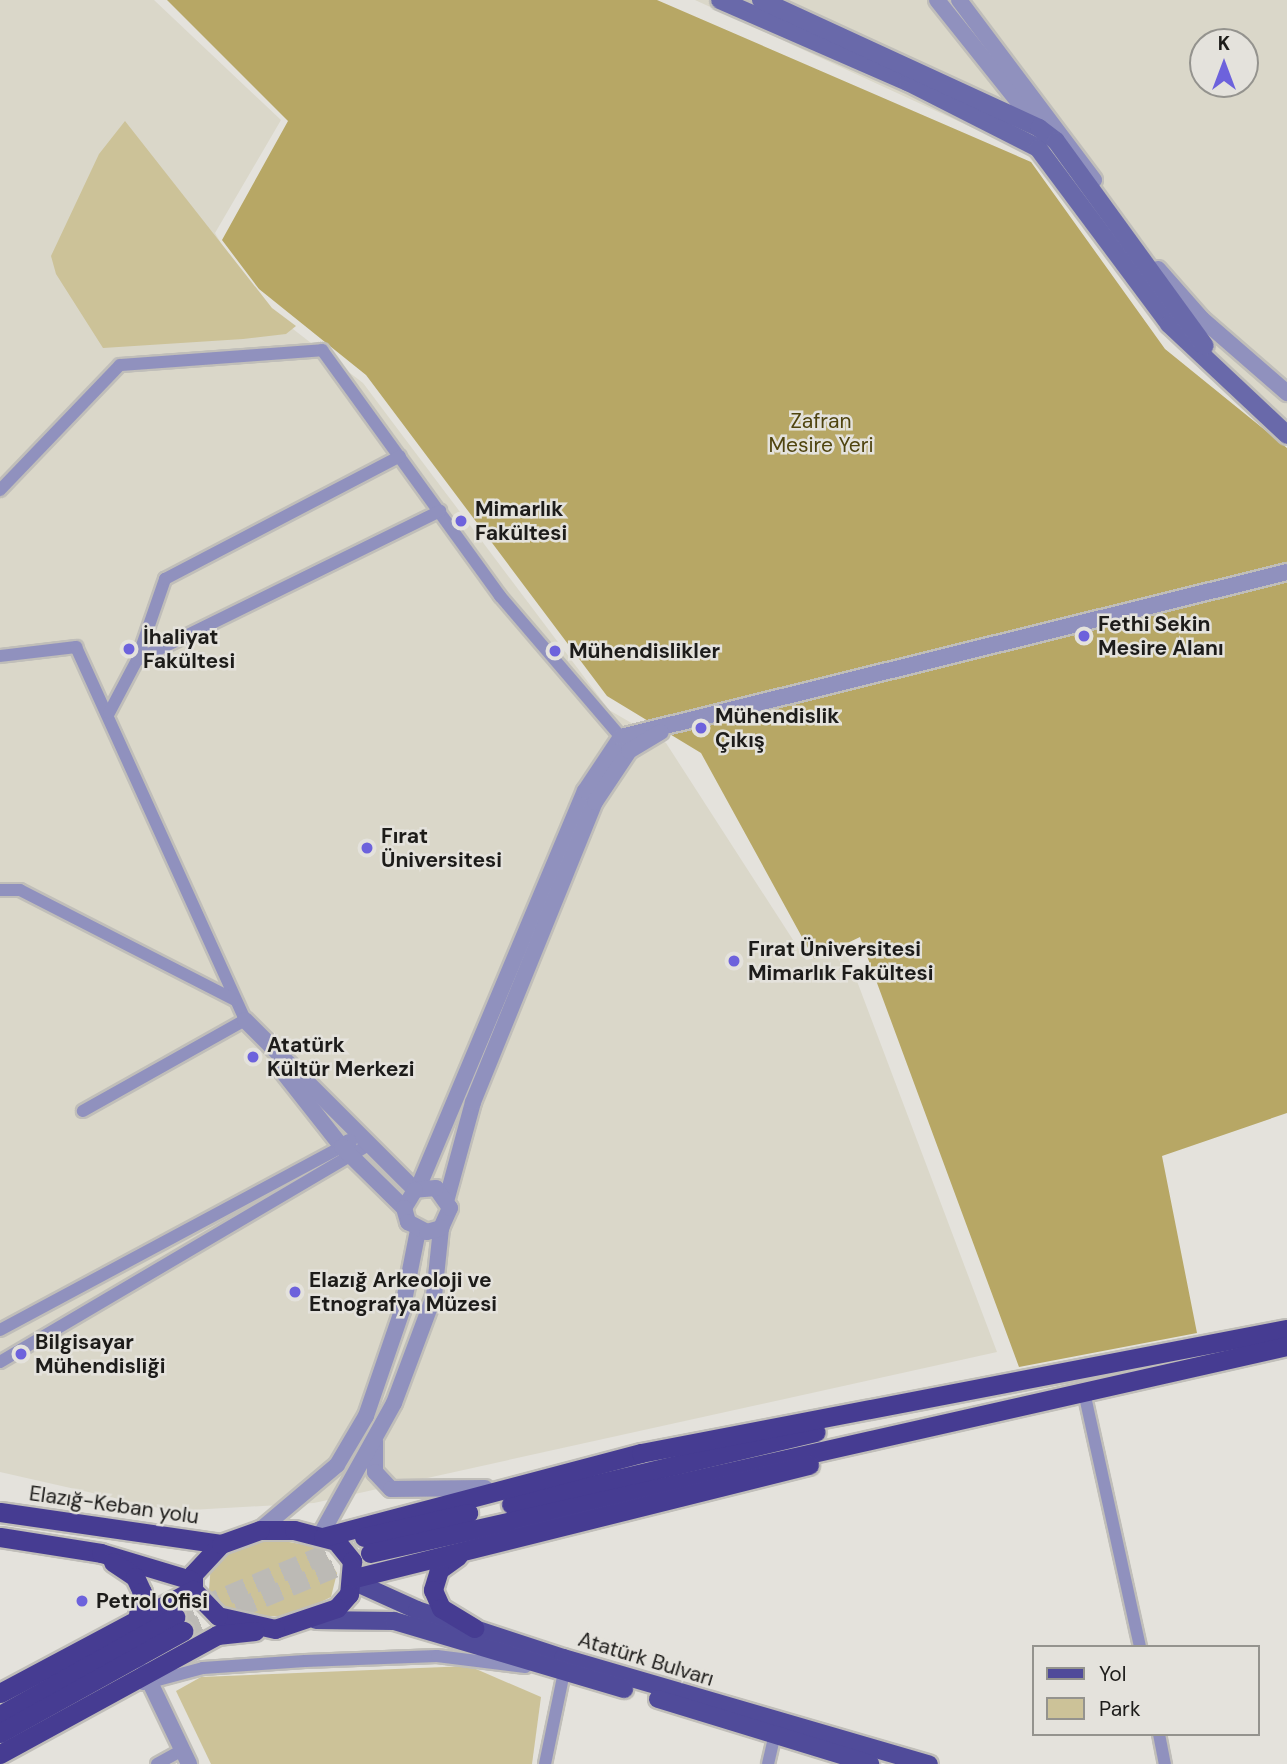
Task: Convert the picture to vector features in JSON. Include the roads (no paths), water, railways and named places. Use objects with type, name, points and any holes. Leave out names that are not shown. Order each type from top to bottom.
[{"type":"highway","points":[[0,1693],[192,1585],[221,1544],[260,1530],[322,1536],[641,1453],[1287,1329]]},
{"type":"highway","points":[[1072,1371],[367,1545],[1287,1346]]},
{"type":"highway","points":[[355,1580],[1084,1392]]},
{"type":"highway","name":"Elazığ-Keban yolu","points":[[0,1512],[221,1544]]},
{"type":"highway","points":[[0,1754],[95,1700],[147,1677],[217,1635],[275,1629],[309,1621],[337,1608],[355,1580],[352,1561],[322,1536]]},
{"type":"highway","points":[[0,1537],[83,1550],[192,1585],[218,1616],[275,1629]]},
{"type":"highway","points":[[83,1550],[135,1577],[142,1592],[138,1615]]},
{"type":"highway","points":[[463,1552],[439,1570],[433,1590],[441,1608],[474,1628]]},
{"type":"highway","points":[[0,1715],[179,1624],[0,1733]]},
{"type":"main road","points":[[720,0],[908,82],[1038,148],[1169,324],[1287,436]]},
{"type":"main road","points":[[761,0],[1040,128],[1056,141],[1181,318],[1287,422]]},
{"type":"main road","name":"Atatürk Bulvarı","points":[[355,1580],[474,1628],[929,1764]]},
{"type":"main road","name":"Atatürk Bulvarı","points":[[309,1621],[394,1620],[870,1764]]},
{"type":"street","points":[[937,0],[1040,128]]},
{"type":"street","points":[[959,0],[1165,278],[1287,393]]},
{"type":"street","points":[[0,489],[120,365],[308,347],[333,357],[500,596],[621,737]]},
{"type":"street","points":[[109,713],[137,660],[165,579],[400,456]]},
{"type":"street","points":[[137,660],[440,511]]},
{"type":"street","points":[[404,1208],[416,1189],[585,791],[621,737],[1287,572]]},
{"type":"street","points":[[0,656],[76,647],[109,713],[245,1020],[347,1151],[404,1208],[418,1230],[402,1311],[366,1416],[337,1465],[260,1530]]},
{"type":"street","points":[[322,1536],[376,1434],[421,1337],[441,1228],[449,1215],[447,1198],[473,1102],[595,802],[629,751],[681,720]]},
{"type":"street","points":[[0,890],[20,890],[235,1000]]},
{"type":"street","points":[[245,1020],[363,1141],[416,1189],[436,1188],[447,1198]]},
{"type":"street","points":[[83,1111],[245,1020]]},
{"type":"street","points":[[0,1362],[363,1141]]},
{"type":"street","points":[[0,1330],[347,1151]]},
{"type":"street","points":[[418,1230],[441,1228]]},
{"type":"street","points":[[1084,1392],[1140,1645]]},
{"type":"street","points":[[376,1434],[375,1472],[391,1489],[504,1487]]},
{"type":"street","points":[[157,1764],[186,1757],[147,1677],[203,1668],[437,1656],[564,1672],[545,1764]]},
{"type":"street","points":[[768,1764],[775,1734]]},
{"type":"street","points":[[1159,1736],[1165,1764]]},
{"type":"tunnel","points":[[175,1617],[364,1537]]},
{"type":"tunnel","points":[[183,1631],[370,1553]]},
{"type":"place","name":"Mimarlık Fakültesi","points":[[461,521]]},
{"type":"place","name":"Fethi Sekin Mesire Alanı","points":[[1084,636]]},
{"type":"place","name":"İhaliyat Fakültesi","points":[[129,649]]},
{"type":"place","name":"Mühendislikler","points":[[555,651]]},
{"type":"place","name":"Mühendislik Çıkış","points":[[701,728]]},
{"type":"place","name":"Fırat Üniversitesi","points":[[367,848]]},
{"type":"place","name":"Fırat Üniversitesi Mimarlık Fakültesi","points":[[734,961]]},
{"type":"place","name":"Atatürk Kültür Merkezi","points":[[253,1057]]},
{"type":"place","name":"Elazığ Arkeoloji ve Etnografya Müzesi","points":[[295,1292]]},
{"type":"place","name":"Bilgisayar Mühendisliği","points":[[21,1354]]},
{"type":"place","name":"Petrol Ofisi","points":[[82,1601]]},
{"type":"park label","name":"Zafran Mesire Yeri","points":[[821,433]]}]
